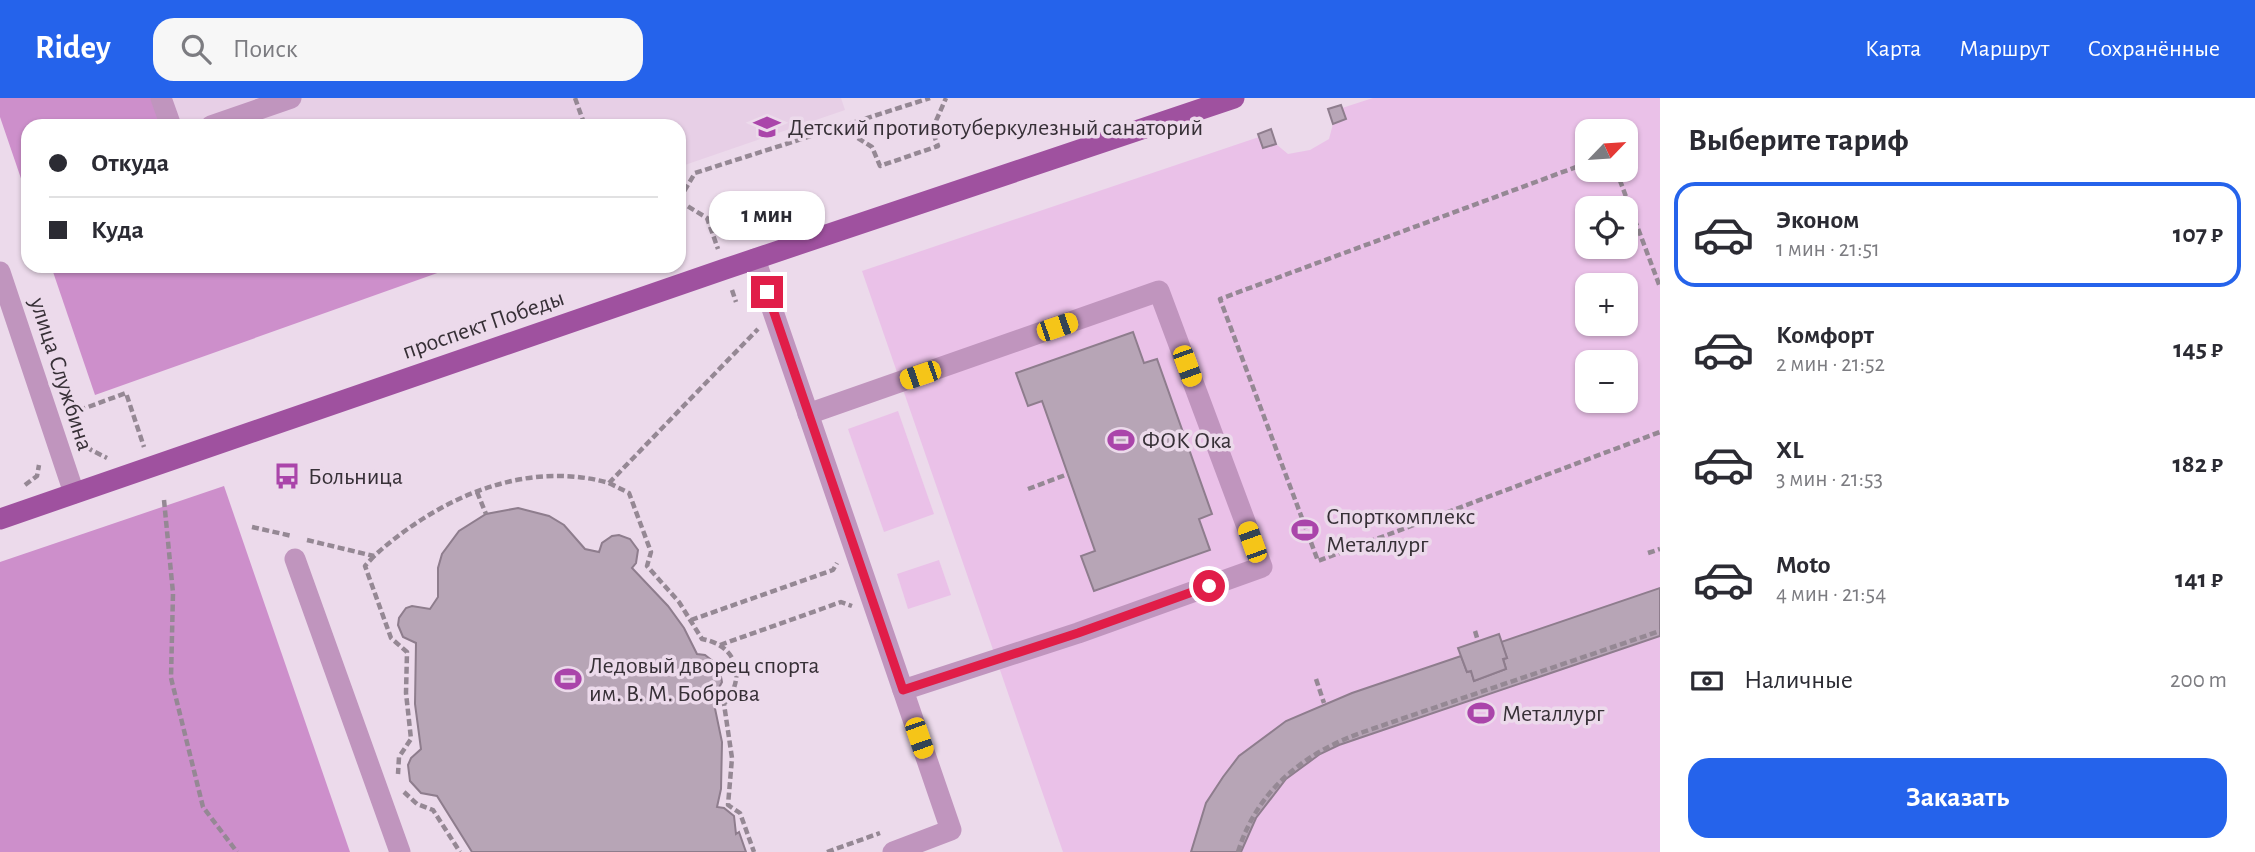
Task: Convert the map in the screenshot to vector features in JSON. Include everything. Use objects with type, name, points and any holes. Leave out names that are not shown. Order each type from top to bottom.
[{"type":"main road","name":"проспект Победы","points":[[0,519],[755,259],[1234,98]]},
{"type":"street","points":[[162,98],[169,119]]},
{"type":"street","points":[[231,119],[291,98]]},
{"type":"street","points":[[755,259],[951,830],[893,852]]},
{"type":"street","name":"улица Службина","points":[[0,272],[74,493]]},
{"type":"street","points":[[808,415],[1159,291],[1262,567],[1078,633],[903,690]]},
{"type":"street","points":[[295,559],[400,852]]},
{"type":"path","points":[[575,98],[582,119]]},
{"type":"path","points":[[686,188],[695,173],[930,98]]},
{"type":"path","points":[[839,127],[872,146],[880,166],[938,146],[932,130],[946,98]]},
{"type":"path","points":[[1575,167],[1220,299],[1318,561],[1660,432]]},
{"type":"path","points":[[1621,182],[1660,287]]},
{"type":"path","points":[[755,319],[763,341]]},
{"type":"path","points":[[609,483],[758,329]]},
{"type":"path","points":[[71,423],[68,414],[125,393],[145,450],[135,454]]},
{"type":"path","points":[[74,431],[91,450],[107,458],[116,458]]},
{"type":"path","points":[[16,493],[37,476],[40,464]]},
{"type":"path","points":[[1028,489],[1069,474]]},
{"type":"path","points":[[460,852],[433,810],[417,804],[407,796],[400,784],[397,770],[399,757],[411,739],[406,693],[407,652],[391,638],[365,566],[418,521],[439,508],[477,491],[534,476],[586,477],[609,483],[629,493],[650,552],[646,566],[662,580],[702,639],[720,645],[733,661],[737,685],[724,704],[732,758],[727,804],[740,813],[754,852]]},
{"type":"path","points":[[477,491],[486,514]]},
{"type":"path","points":[[164,500],[173,593],[171,678],[203,807],[237,852]]},
{"type":"path","points":[[252,527],[374,556]]},
{"type":"path","points":[[1648,553],[1660,549]]},
{"type":"path","points":[[691,620],[833,570],[840,557]]},
{"type":"path","points":[[720,645],[841,602],[857,607]]},
{"type":"path","points":[[1475,631],[1478,641]]},
{"type":"path","points":[[1238,852],[1252,817],[1268,794],[1301,761],[1318,751],[1363,732],[1660,631]]},
{"type":"path","points":[[1316,679],[1324,703]]},
{"type":"path","points":[[827,852],[884,831]]},
{"type":"shaded area","points":[[0,98],[162,98],[177,119],[21,119],[21,178],[0,117]]},
{"type":"shaded area","points":[[57,98],[841,98],[845,110],[686,165],[686,119],[64,119]]},
{"type":"shaded area","name":"Спорткомплекс Металлург","points":[[1373,98],[1660,98],[1660,852],[1063,852],[862,271],[1259,137],[1263,148],[1276,144],[1288,154],[1310,150],[1329,139],[1333,124],[1346,119],[1342,108]]},
{"type":"shaded area","points":[[53,273],[437,273],[95,395]]},
{"type":"shaded area","points":[[898,411],[934,514],[884,532],[848,429]]},
{"type":"shaded area","points":[[224,486],[350,852],[0,852],[0,562]]},
{"type":"shaded area","points":[[939,560],[951,595],[908,609],[897,574]]},
{"type":"building","points":[[1341,105],[1346,119],[1333,124],[1328,109]]},
{"type":"building","points":[[1271,129],[1276,144],[1263,148],[1258,134]]},
{"type":"building","name":"ФОК Ока","points":[[1133,332],[1144,363],[1157,359],[1212,514],[1199,519],[1210,550],[1094,591],[1081,556],[1095,551],[1042,401],[1028,406],[1016,373]]},
{"type":"building","name":"Ледовый дворец спорта им. В. М. Боброва","points":[[518,508],[549,516],[564,525],[585,549],[599,552],[602,543],[612,536],[619,535],[630,539],[638,550],[636,563],[632,568],[668,606],[684,628],[697,654],[705,655],[719,666],[722,682],[713,699],[722,742],[721,789],[717,807],[724,808],[734,816],[736,834],[739,832],[746,852],[472,852],[437,796],[421,793],[410,781],[408,765],[421,749],[415,704],[416,643],[403,637],[398,625],[399,618],[406,608],[412,606],[430,609],[438,597],[438,568],[442,554],[459,531],[486,514]]},
{"type":"building","points":[[1660,588],[1660,636],[1339,745],[1320,754],[1286,779],[1256,818],[1241,852],[1191,852],[1206,803],[1223,777],[1239,756],[1286,721],[1352,693],[1461,656],[1474,681],[1506,669],[1503,659],[1507,658],[1501,642]]},
{"type":"building","points":[[1499,634],[1507,658],[1503,659],[1506,669],[1474,681],[1471,671],[1467,672],[1458,648]]},
{"type":"place","name":"Детский противотуберкулезный санаторий","points":[[767,127]]},
{"type":"place","name":"ФОК Ока","points":[[1121,440]]},
{"type":"place","name":"Больница","points":[[287,476]]},
{"type":"place","name":"Спорткомплекс Металлург","points":[[1305,530]]},
{"type":"place","name":"Ледовый дворец спорта им. В. М. Боброва","points":[[568,679]]},
{"type":"place","name":"Металлург","points":[[1481,713]]},
{"type":"route","points":[[767,292],[903,690],[1078,633],[1209,586]]}]
